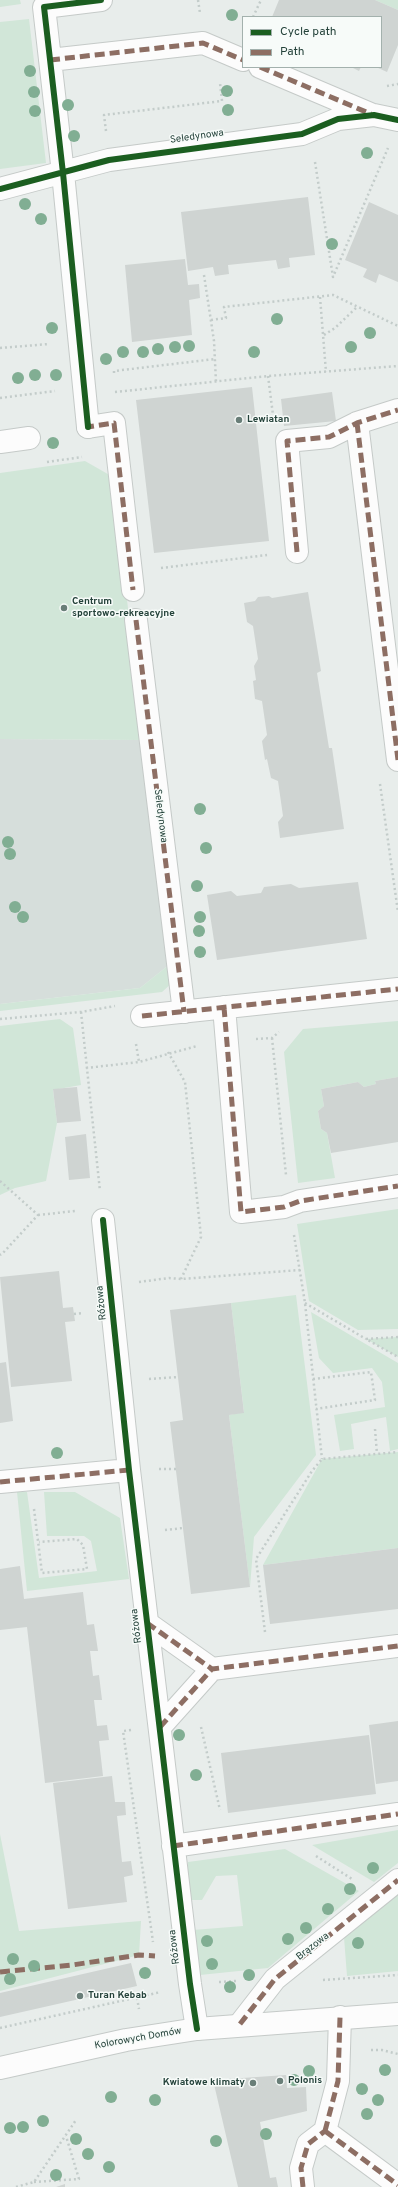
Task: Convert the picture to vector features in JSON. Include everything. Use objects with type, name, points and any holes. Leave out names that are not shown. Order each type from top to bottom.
[{"type":"street","points":[[101,0],[44,7],[63,173],[88,427],[114,423],[132,581]]},
{"type":"street","points":[[50,60],[203,42],[242,60]]},
{"type":"street","points":[[262,68],[374,115]]},
{"type":"street","name":"Seledynowa","points":[[0,189],[109,160],[302,134],[338,119],[374,115],[398,120]]},
{"type":"street","points":[[297,552],[287,441],[329,437],[357,423],[398,410]]},
{"type":"street","points":[[357,423],[398,760]]},
{"type":"street","points":[[0,442],[29,438]]},
{"type":"street","name":"Seledynowa","points":[[136,620],[184,1012]]},
{"type":"street","points":[[142,1016],[398,989]]},
{"type":"street","points":[[224,1007],[241,1212],[289,1205],[300,1201],[398,1186]]},
{"type":"street","name":"Różowa","points":[[103,1220],[129,1470],[173,1846],[197,2029]]},
{"type":"street","points":[[0,1482],[129,1470]]},
{"type":"street","points":[[147,1623],[212,1669]]},
{"type":"street","points":[[160,1727],[212,1669],[268,1660],[398,1646]]},
{"type":"street","points":[[173,1846],[398,1814]]},
{"type":"street","name":"Brązowa","points":[[240,2024],[275,1979],[398,1880]]},
{"type":"street","name":"Kolorowych Domów","points":[[0,2068],[126,2040],[197,2029],[240,2024],[398,2014]]},
{"type":"street","points":[[303,2187],[301,2168],[308,2144],[325,2131],[338,2081],[340,2017]]},
{"type":"street","points":[[325,2131],[398,2185]]},
{"type":"path","points":[[198,0],[200,13]]},
{"type":"path","points":[[253,16],[261,0]]},
{"type":"path","points":[[105,126],[104,115],[222,101],[216,49]]},
{"type":"path","points":[[310,130],[333,277],[389,147]]},
{"type":"path","points":[[204,275],[211,320],[216,382]]},
{"type":"path","points":[[211,320],[226,318],[224,307],[333,296],[398,326]]},
{"type":"path","points":[[320,297],[326,372]]},
{"type":"path","points":[[324,335],[335,328],[357,307]]},
{"type":"path","points":[[0,348],[79,342]]},
{"type":"path","points":[[115,378],[114,371],[215,359]]},
{"type":"path","points":[[0,398],[84,392],[116,392],[268,376],[398,366]]},
{"type":"path","points":[[268,376],[273,422]]},
{"type":"path","points":[[116,385],[116,392]]},
{"type":"path","points":[[42,463],[118,453]]},
{"type":"path","points":[[132,581],[272,554]]},
{"type":"path","points":[[0,1019],[81,1012],[100,1193]]},
{"type":"path","points":[[272,1038],[286,1178]]},
{"type":"path","points":[[86,1068],[139,1062],[168,1052],[202,1045]]},
{"type":"path","points":[[168,1052],[185,1082],[201,1237],[181,1279]]},
{"type":"path","points":[[0,1181],[38,1215]]},
{"type":"path","points":[[0,1254],[2,1254],[38,1215],[81,1210]]},
{"type":"path","points":[[293,1230],[306,1303],[322,1459]]},
{"type":"path","points":[[169,1278],[181,1279],[300,1270]]},
{"type":"path","points":[[306,1303],[398,1357]]},
{"type":"path","points":[[366,1339],[398,1337]]},
{"type":"path","points":[[314,1379],[371,1372],[376,1400],[316,1409]]},
{"type":"path","points":[[375,1429],[377,1454]]},
{"type":"path","points":[[268,1660],[256,1559],[312,1471],[322,1459],[398,1452]]},
{"type":"path","points":[[36,1523],[42,1572],[87,1569],[83,1545],[77,1538],[39,1542]]},
{"type":"path","points":[[193,1689],[226,1839]]},
{"type":"path","points":[[123,1732],[154,1948]]},
{"type":"path","points":[[278,1832],[378,1896]]},
{"type":"path","points":[[159,1985],[160,1992]]},
{"type":"path","points":[[0,2028],[160,1992],[166,1988]]},
{"type":"path","points":[[371,2050],[382,2050],[398,2054]]},
{"type":"path","points":[[34,2182],[76,2120]]},
{"type":"path","points":[[16,2187],[34,2182],[79,2179],[66,2135]]},
{"type":"shaded area","points":[[0,739],[143,740],[170,964],[140,988],[0,1004]]},
{"type":"green space","points":[[0,0],[20,0],[21,4],[0,7]]},
{"type":"green space","points":[[375,0],[398,0],[398,10]]},
{"type":"green space","points":[[29,19],[46,163],[0,169],[0,22]]},
{"type":"green space","name":"Centrum sportowo-rekreacyjne","points":[[85,461],[113,477],[143,740],[0,739],[0,473]]},
{"type":"green space","points":[[170,964],[172,983],[162,992],[0,1011],[0,1004],[140,988]]},
{"type":"green space","points":[[60,1019],[73,1028],[81,1085],[53,1090],[57,1123],[46,1181],[15,1188],[0,1195],[0,1026]]},
{"type":"green space","points":[[398,1021],[398,1077],[375,1081],[376,1084],[364,1087],[358,1082],[321,1089],[324,1106],[318,1111],[321,1129],[327,1133],[335,1178],[298,1183],[284,1052],[303,1029]]},
{"type":"green space","points":[[398,1209],[398,1329],[358,1330],[309,1301],[297,1224]]},
{"type":"green space","points":[[296,1295],[316,1455],[254,1537],[250,1587],[229,1415],[244,1412],[231,1303]]},
{"type":"green space","points":[[311,1312],[398,1363],[398,1449],[390,1451],[386,1417],[351,1424],[354,1449],[340,1451],[334,1415],[385,1407],[382,1382],[372,1368],[333,1373],[319,1358]]},
{"type":"green space","points":[[398,1337],[398,1357],[366,1339]]},
{"type":"green space","points":[[398,1452],[398,1548],[263,1565],[322,1459]]},
{"type":"green space","points":[[17,1492],[27,1492],[39,1578],[97,1571],[91,1541],[84,1536],[47,1536],[44,1492],[75,1492],[120,1518],[129,1579],[27,1591]]},
{"type":"green space","points":[[398,1830],[398,1863],[374,1882],[312,1845]]},
{"type":"green space","points":[[0,1834],[19,1931],[141,1921],[139,1955],[0,1991]]},
{"type":"green space","points":[[285,1849],[359,1891],[268,1968],[200,1975],[193,1930],[243,1926],[237,1875],[216,1876],[202,1900],[188,1900],[188,1862]]},
{"type":"green space","points":[[398,1892],[398,1971],[347,1976],[344,1937]]},
{"type":"building","points":[[279,0],[375,0],[398,10],[398,45],[387,72],[378,68],[382,68],[382,16],[272,16]]},
{"type":"building","points":[[353,68],[360,68],[359,71]]},
{"type":"building","points":[[308,197],[315,255],[289,258],[290,267],[278,269],[276,260],[228,265],[229,274],[215,276],[213,267],[188,271],[181,212]]},
{"type":"building","points":[[369,202],[398,215],[398,282],[379,274],[376,283],[363,277],[367,269],[345,260]]},
{"type":"building","points":[[185,259],[188,285],[199,284],[200,298],[189,300],[192,335],[132,342],[125,265]]},
{"type":"building","points":[[252,387],[269,541],[154,553],[136,400]]},
{"type":"building","points":[[332,392],[336,421],[284,426],[281,399]]},
{"type":"building","points":[[308,592],[321,671],[317,673],[329,748],[332,748],[344,829],[280,838],[278,822],[283,816],[278,781],[271,778],[267,759],[265,760],[262,741],[267,735],[262,701],[255,699],[253,681],[256,680],[254,666],[258,659],[253,626],[247,622],[244,603],[255,601],[258,597],[269,596],[272,598]]},
{"type":"building","points":[[358,882],[367,939],[217,960],[207,895],[231,891],[237,896],[261,893],[264,887],[291,884],[299,888]]},
{"type":"building","points":[[398,1077],[398,1142],[331,1153],[327,1133],[321,1129],[318,1111],[324,1106],[321,1089],[358,1082],[364,1087],[376,1084],[375,1081]]},
{"type":"building","points":[[77,1087],[81,1121],[57,1123],[53,1089]]},
{"type":"building","points":[[86,1134],[90,1178],[69,1180],[65,1137]]},
{"type":"building","points":[[59,1271],[63,1308],[73,1307],[75,1321],[65,1322],[72,1381],[11,1387],[0,1277]]},
{"type":"building","points":[[231,1303],[244,1413],[229,1415],[250,1587],[191,1594],[170,1422],[183,1420],[170,1310]]},
{"type":"building","points":[[6,1362],[13,1421],[0,1423],[0,1363]]},
{"type":"building","points":[[398,1548],[398,1609],[270,1624],[263,1565]]},
{"type":"building","points":[[20,1566],[24,1599],[83,1592],[87,1625],[94,1624],[98,1651],[90,1651],[93,1676],[99,1675],[102,1700],[94,1700],[97,1726],[107,1725],[109,1740],[99,1741],[103,1776],[45,1783],[27,1627],[0,1630],[0,1569]]},
{"type":"building","points":[[398,1721],[398,1781],[376,1784],[369,1725]]},
{"type":"building","points":[[369,1735],[376,1794],[228,1813],[221,1753]]},
{"type":"building","points":[[112,1776],[115,1802],[125,1802],[126,1815],[117,1816],[122,1862],[131,1861],[133,1875],[124,1877],[127,1902],[68,1909],[53,1783]]},
{"type":"building","points":[[131,1963],[137,1986],[0,2017],[0,1993]]},
{"type":"building","points":[[286,2075],[287,2088],[306,2087],[307,2111],[260,2122],[270,2178],[276,2177],[278,2187],[238,2187],[213,2080]]},
{"type":"building","points":[[65,2184],[65,2187],[56,2187]]},
{"type":"marked path","points":[[50,60],[203,43],[242,60]]},
{"type":"marked path","points":[[262,68],[371,114]]},
{"type":"marked path","points":[[297,552],[287,441],[329,437],[357,423],[398,410]]},
{"type":"marked path","points":[[88,423],[88,427],[114,423],[133,590]]},
{"type":"marked path","points":[[357,423],[398,760]]},
{"type":"marked path","points":[[136,620],[184,1012]]},
{"type":"marked path","points":[[142,1016],[398,989]]},
{"type":"marked path","points":[[224,1007],[241,1212],[284,1207],[300,1201],[398,1186]]},
{"type":"marked path","points":[[0,1482],[129,1470]]},
{"type":"marked path","points":[[147,1623],[212,1669]]},
{"type":"marked path","points":[[160,1727],[212,1669],[398,1646]]},
{"type":"marked path","points":[[173,1846],[398,1814]]},
{"type":"marked path","points":[[240,2024],[275,1979],[398,1880]]},
{"type":"marked path","points":[[0,1972],[72,1965],[139,1955],[155,1956]]},
{"type":"marked path","points":[[325,2131],[338,2081],[340,2017]]},
{"type":"marked path","points":[[325,2131],[398,2185]]},
{"type":"marked path","points":[[303,2187],[301,2168],[308,2144],[325,2131]]},
{"type":"cycle path","points":[[88,427],[63,173],[44,7],[101,0]]},
{"type":"cycle path","points":[[0,189],[109,160],[302,134],[338,119],[374,115],[398,120]]},
{"type":"cycle path","points":[[103,1220],[129,1470],[190,1984],[197,2029]]},
{"type":"place","name":"Lewiatan","points":[[239,420]]},
{"type":"place","name":"Centrum sportowo-rekreacyjne","points":[[64,608]]},
{"type":"place","name":"Turan Kebab","points":[[80,1996]]},
{"type":"place","name":"Polonis","points":[[280,2081]]},
{"type":"place","name":"Kwiatowe klimaty","points":[[253,2083]]}]
